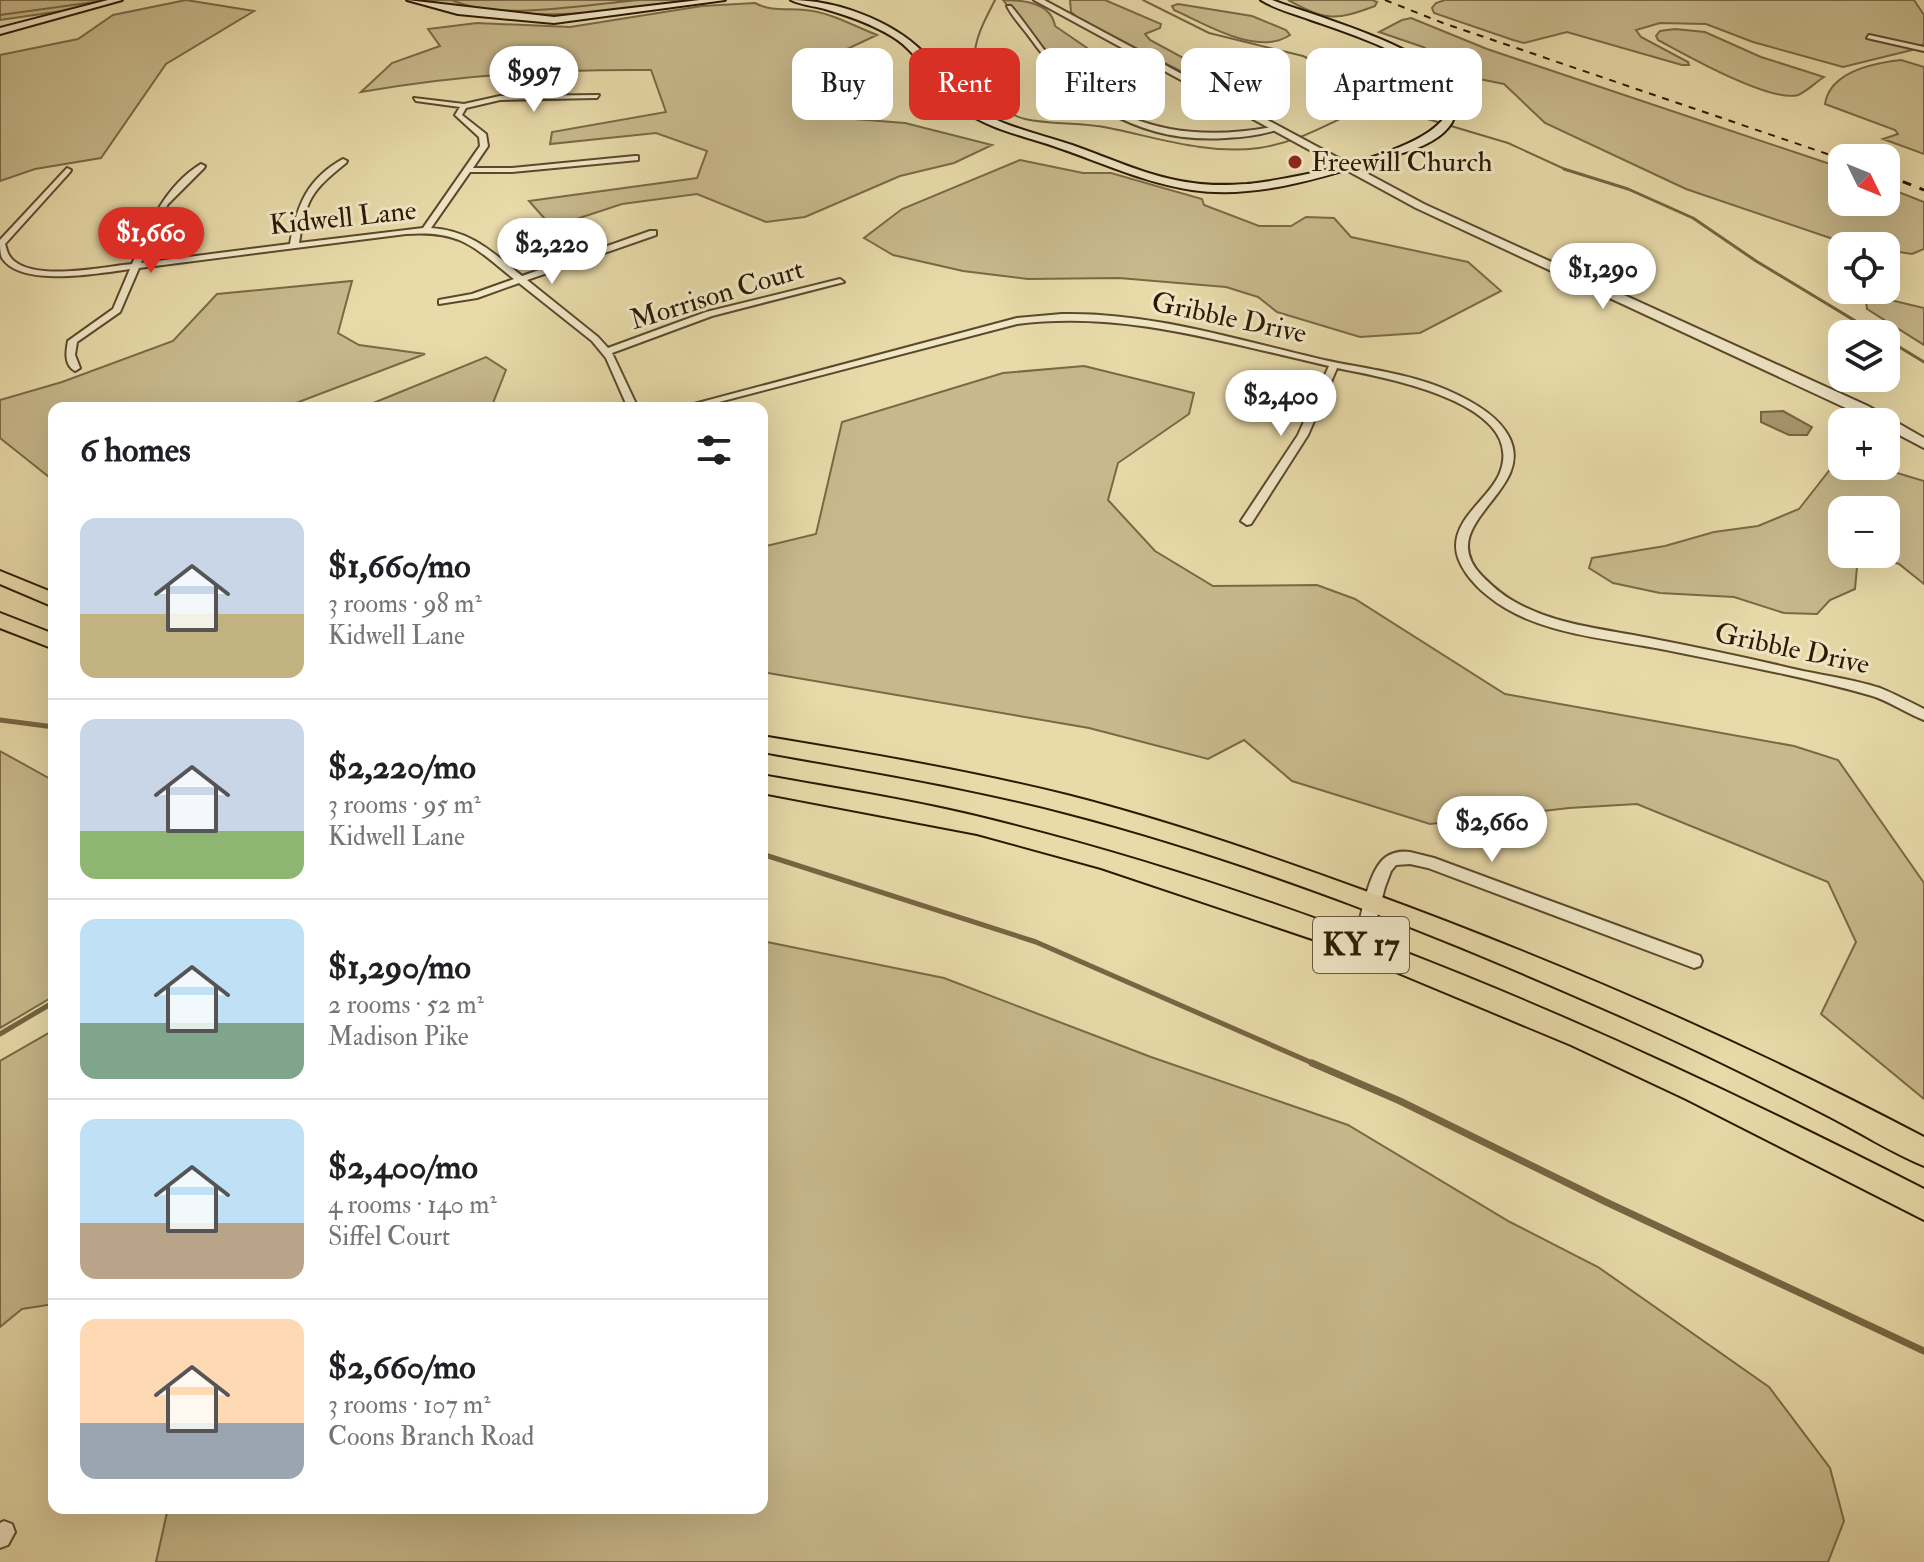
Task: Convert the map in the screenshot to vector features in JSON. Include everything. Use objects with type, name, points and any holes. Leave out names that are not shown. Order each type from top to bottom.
[{"type":"main road","points":[[0,31],[118,0]]},
{"type":"main road","points":[[411,0],[441,9],[554,20],[721,0]]},
{"type":"main road","points":[[795,0],[839,12],[907,43],[923,58],[947,91],[977,114],[1155,179],[1193,187],[1235,189],[1273,185],[1344,166],[1419,143],[1439,131],[1452,114],[1453,100],[1448,85],[1427,65],[1394,48],[1265,0]]},
{"type":"main road","points":[[0,577],[48,598]]},
{"type":"main road","points":[[0,620],[48,640]]},
{"type":"main road","name":"KY 17","points":[[768,745],[904,768],[1033,795],[1220,850],[1454,934],[1797,1085],[1924,1152]]},
{"type":"main road","name":"KY 17","points":[[768,785],[990,829],[1198,887],[1362,946],[1461,982],[1567,1028],[1924,1205]]},
{"type":"street","points":[[1038,0],[1344,166],[1510,249],[1863,409],[1924,444]]},
{"type":"street","points":[[1009,7],[1063,75],[1104,109],[1119,117],[1183,135],[1242,136],[1281,130]]},
{"type":"street","points":[[1869,37],[1924,49]]},
{"type":"street","points":[[416,99],[464,106],[500,98],[597,96]]},
{"type":"street","points":[[426,230],[485,142],[458,115],[464,106]]},
{"type":"street","points":[[467,170],[512,170],[635,158]]},
{"type":"street","points":[[294,246],[302,200],[310,187],[343,161]]},
{"type":"street","points":[[75,368],[70,348],[73,341],[117,310],[153,223],[165,203],[201,166]]},
{"type":"street","name":"Kidwell Lane","points":[[67,170],[1,244],[4,257],[14,266],[50,273],[137,266],[426,230],[455,233],[472,241],[595,339],[606,352],[630,402]]},
{"type":"street","points":[[442,302],[474,296],[653,233]]},
{"type":"street","name":"Morrison Court","points":[[606,352],[709,314],[840,282]]},
{"type":"street","name":"Gribble Drive","points":[[707,402],[980,330],[1052,317],[1128,321],[1420,383],[1484,416],[1506,440],[1509,452],[1506,473],[1463,531],[1460,544],[1465,563],[1476,578],[1511,605],[1562,623],[1876,692],[1924,715]]},
{"type":"street","points":[[1247,521],[1303,435],[1334,365]]},
{"type":"street","points":[[1362,946],[1383,870],[1392,860],[1406,858],[1429,862],[1694,961]]},
{"type":"shaded area","points":[[0,0],[112,0],[0,20]]},
{"type":"shaded area","points":[[186,0],[254,11],[166,64],[101,158],[35,169],[0,181],[0,55],[78,39],[113,15]]},
{"type":"shaded area","points":[[425,0],[711,0],[603,12],[532,14],[461,8]]},
{"type":"shaded area","points":[[1003,0],[1042,7],[1055,26],[1087,48],[1038,48]]},
{"type":"shaded area","points":[[1070,0],[1105,0],[1161,24],[1160,28],[1145,34],[1165,48],[1136,48],[1071,12]]},
{"type":"shaded area","points":[[1288,0],[1377,2],[1375,6],[1361,11],[1331,16],[1312,12]]},
{"type":"shaded area","points":[[1445,0],[1914,0],[1924,15],[1924,44],[1912,50],[1843,67],[1753,42],[1706,24],[1660,23],[1636,30],[1641,37],[1689,65],[1682,65],[1567,32],[1524,43],[1513,40],[1434,13],[1432,8],[1436,3]]},
{"type":"shaded area","points":[[755,3],[774,9],[824,13],[877,35],[849,48],[792,48],[792,120],[905,123],[992,145],[954,163],[900,176],[805,217],[766,222],[697,194],[622,204],[552,227],[529,201],[697,178],[707,151],[656,133],[550,144],[552,132],[666,112],[651,70],[505,74],[361,92],[392,63],[440,46],[428,29],[477,23],[570,27],[702,6]]},
{"type":"shaded area","points":[[1178,4],[1252,16],[1286,30],[1290,35],[1277,41],[1262,42],[1232,36],[1174,10],[1172,6]]},
{"type":"shaded area","points":[[1411,18],[1487,49],[1828,163],[1828,216],[1900,216],[1900,193],[1924,202],[1924,249],[1912,254],[1900,252],[1900,232],[1828,232],[1828,237],[1686,189],[1545,123],[1504,84],[1482,80],[1482,48],[1425,48],[1379,32]]},
{"type":"shaded area","points":[[1660,31],[1705,32],[1761,57],[1824,77],[1798,95],[1768,92],[1706,66],[1658,40],[1656,36]]},
{"type":"shaded area","points":[[1165,48],[1181,57],[1181,71],[1165,63]]},
{"type":"shaded area","points":[[1901,60],[1924,67],[1924,154],[1883,139],[1898,134],[1895,130],[1825,104],[1835,84],[1844,76]]},
{"type":"shaded area","points":[[1020,160],[1083,173],[1111,173],[1202,199],[1204,205],[1259,226],[1291,226],[1306,217],[1334,218],[1351,237],[1468,262],[1501,291],[1420,333],[1360,337],[1277,312],[1258,297],[1226,287],[1119,278],[1028,279],[963,271],[893,255],[864,238],[902,209]]},
{"type":"shaded area","points":[[352,281],[338,333],[359,345],[425,354],[299,402],[48,402],[48,476],[0,438],[0,400],[62,382],[173,341],[217,294]]},
{"type":"shaded area","points":[[1900,302],[1924,308],[1924,345],[1900,330],[1900,320],[1884,320],[1867,309],[1866,304]]},
{"type":"shaded area","points":[[486,357],[506,370],[493,402],[376,402]]},
{"type":"shaded area","points":[[1084,366],[1194,393],[1189,414],[1118,463],[1108,500],[1155,551],[1213,586],[1317,585],[1355,599],[1505,694],[1794,746],[1838,760],[1924,883],[1924,1099],[1821,1014],[1856,942],[1828,882],[1637,804],[1569,808],[1430,824],[1292,781],[1244,740],[1208,759],[1089,728],[768,673],[768,546],[816,534],[842,422],[1003,373]]},
{"type":"shaded area","points":[[1783,411],[1812,427],[1807,435],[1789,435],[1761,422],[1761,412]]},
{"type":"shaded area","points":[[1828,472],[1828,480],[1900,480],[1900,474],[1924,481],[1924,584],[1900,565],[1900,496],[1828,496],[1828,568],[1857,568],[1855,589],[1830,600],[1817,614],[1784,613],[1734,597],[1660,593],[1613,583],[1589,568],[1592,558],[1665,546],[1714,532],[1758,526],[1799,509]]},
{"type":"shaded area","points":[[0,751],[48,778],[48,1000],[0,1028]]},
{"type":"shaded area","points":[[768,942],[944,978],[1151,1057],[1348,1125],[1510,1222],[1598,1267],[1769,1387],[1830,1468],[1844,1521],[1828,1562],[156,1562],[167,1514],[768,1514]]},
{"type":"shaded area","points":[[48,1033],[48,1305],[22,1309],[0,1327],[0,1061]]},
{"type":"waterway","points":[[0,15],[109,0]]},
{"type":"waterway","points":[[452,0],[494,10],[519,11],[640,0]]},
{"type":"waterway","points":[[995,0],[976,44],[977,74],[987,94],[995,102],[1025,119],[1098,126],[1184,144],[1240,150],[1289,141],[1338,120]]},
{"type":"waterway","points":[[1143,0],[1209,33],[1303,56],[1317,63],[1333,87],[1357,98],[1508,143],[1566,170]]},
{"type":"waterway","points":[[1566,170],[1628,189],[1693,218],[1756,261],[1854,320]]},
{"type":"waterway","points":[[1900,347],[1924,362]]},
{"type":"waterway","points":[[0,720],[48,726]]},
{"type":"waterway","points":[[768,856],[1036,942],[1317,1065]]},
{"type":"waterway","points":[[0,1034],[48,1006]]},
{"type":"waterway","points":[[1312,1063],[1400,1101],[1606,1202],[1924,1351]]},
{"type":"railway","points":[[1385,0],[1443,23],[1828,154]]},
{"type":"railway","points":[[1900,181],[1924,190]]},
{"type":"place","name":"Freewill Church","points":[[1295,162]]}]
